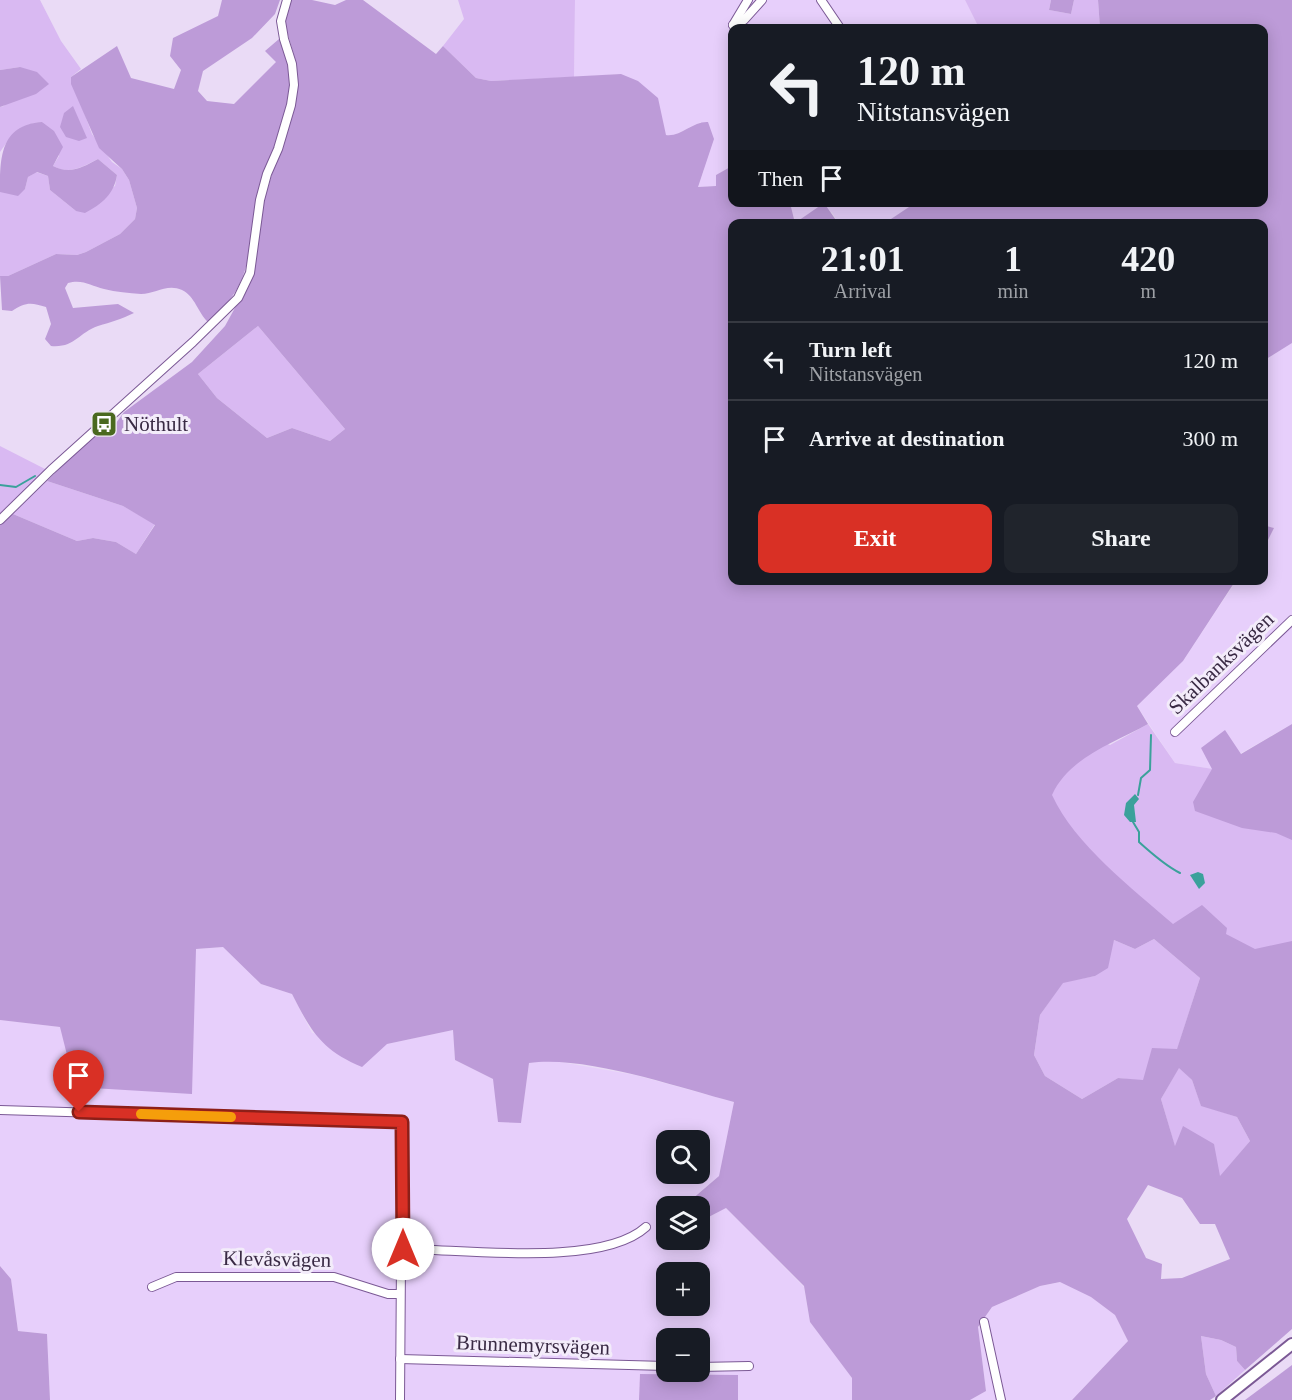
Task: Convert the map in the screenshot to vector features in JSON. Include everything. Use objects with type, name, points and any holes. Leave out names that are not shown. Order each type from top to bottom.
[{"type":"main road","points":[[1222,1400],[1292,1344]]},
{"type":"street","points":[[0,520],[238,298],[250,273],[260,200],[286,123],[294,85],[292,64],[281,21],[287,0]]},
{"type":"street","points":[[734,24],[748,0]]},
{"type":"street","points":[[735,24],[744,20],[762,0]]},
{"type":"street","points":[[821,0],[837,24]]},
{"type":"street","name":"Skalbanksvägen","points":[[1175,732],[1292,620]]},
{"type":"street","points":[[0,1110],[402,1122],[403,1249],[400,1294],[400,1400]]},
{"type":"street","points":[[403,1249],[574,1251],[609,1246],[631,1238],[646,1227]]},
{"type":"street","name":"Klevåsvägen","points":[[152,1287],[176,1276],[334,1277],[388,1294],[400,1294]]},
{"type":"street","points":[[984,1322],[1001,1400]]},
{"type":"street","name":"Brunnemyrsvägen","points":[[400,1359],[656,1366]]},
{"type":"street","points":[[710,1367],[750,1366]]},
{"type":"shaded area","points":[[0,0],[40,0],[61,41],[81,69],[71,77],[92,134],[112,162],[122,169],[129,180],[137,208],[135,219],[120,234],[86,252],[77,255],[56,254],[8,276],[0,276],[0,192],[25,189],[28,177],[36,172],[48,176],[50,190],[76,211],[115,186],[117,175],[98,159],[70,170],[53,166],[59,156],[42,122],[28,125],[17,131],[0,152],[0,107],[4,106],[20,67],[0,70]]},
{"type":"shaded area","points":[[222,0],[280,0],[275,14],[252,38],[203,71],[198,91],[207,101],[234,104],[276,62],[265,51],[279,39],[291,82],[286,117],[259,188],[249,256],[243,277],[228,301],[208,322],[190,296],[177,288],[166,288],[141,294],[109,290],[83,282],[68,283],[65,288],[73,308],[118,304],[134,313],[91,329],[66,345],[51,346],[45,339],[51,324],[46,307],[28,304],[12,311],[2,310],[0,276],[8,276],[56,254],[77,255],[86,252],[120,234],[135,219],[137,208],[129,180],[122,169],[99,148],[71,84],[71,77],[117,46],[131,78],[174,89],[181,70],[170,56],[173,38],[218,16]]},
{"type":"shaded area","points":[[291,0],[312,0],[335,5],[346,0],[363,0],[436,54],[443,46],[476,78],[491,81],[621,74],[638,81],[658,98],[666,135],[677,134],[697,124],[708,122],[714,139],[698,187],[716,186],[716,175],[728,168],[728,207],[791,207],[794,219],[728,219],[728,585],[1233,585],[1183,661],[1137,706],[1148,724],[1081,761],[1069,771],[1052,795],[1062,813],[1090,848],[1123,881],[1173,924],[1202,905],[1227,928],[1226,934],[1255,949],[1292,941],[1292,1329],[1245,1370],[1237,1361],[1236,1347],[1221,1340],[1201,1336],[1206,1374],[1216,1396],[1210,1400],[1072,1400],[1128,1341],[1115,1315],[1091,1297],[1060,1282],[1040,1286],[992,1307],[978,1327],[986,1391],[970,1400],[852,1400],[852,1378],[810,1322],[804,1286],[726,1208],[710,1216],[710,1196],[696,1196],[719,1176],[734,1102],[603,1068],[552,1062],[529,1063],[521,1123],[498,1122],[493,1079],[455,1060],[453,1030],[387,1044],[362,1067],[336,1054],[319,1038],[305,1019],[292,994],[261,984],[223,947],[196,949],[192,1094],[75,1087],[60,1027],[0,1020],[0,523],[13,514],[77,541],[93,538],[116,542],[136,554],[155,525],[123,506],[47,481],[89,439],[111,430],[124,412],[192,362],[225,326],[253,275],[264,201],[298,86],[296,62],[284,21]],"holes":[[[258,326],[345,429],[330,441],[292,428],[267,438],[217,398],[198,374]],[[1154,939],[1200,978],[1177,1049],[1152,1048],[1143,1080],[1118,1078],[1082,1099],[1045,1076],[1034,1055],[1040,1015],[1063,983],[1095,976],[1108,968],[1114,940],[1135,949]],[[1179,1068],[1192,1080],[1201,1106],[1237,1117],[1250,1141],[1220,1176],[1214,1144],[1183,1126],[1175,1146],[1161,1099]],[[1148,1185],[1182,1198],[1200,1224],[1215,1224],[1230,1259],[1182,1278],[1161,1279],[1162,1264],[1146,1258],[1127,1219]]]},
{"type":"shaded area","points":[[458,0],[575,0],[574,77],[491,81],[476,78],[443,46],[464,19]]},
{"type":"shaded area","points":[[575,0],[965,0],[977,24],[728,24],[728,168],[716,175],[716,186],[697,187],[704,170],[701,122],[672,136],[666,135],[662,126],[621,74],[574,77]]},
{"type":"shaded area","points":[[965,0],[1051,0],[1049,10],[1071,14],[1074,0],[1098,0],[1100,24],[977,24]]},
{"type":"shaded area","points":[[1051,0],[1074,0],[1071,14],[1049,10]]},
{"type":"shaded area","points":[[1098,0],[1292,0],[1292,343],[1268,358],[1268,219],[891,219],[909,207],[1268,207],[1268,24],[1100,24]]},
{"type":"shaded area","points":[[20,67],[37,72],[49,84],[36,94],[0,107],[0,70]]},
{"type":"shaded area","points":[[73,106],[87,138],[79,141],[66,137],[60,127],[64,113]]},
{"type":"shaded area","points":[[42,122],[54,131],[63,147],[53,166],[71,170],[98,159],[117,175],[113,188],[106,198],[85,213],[76,211],[50,190],[48,176],[37,172],[28,177],[25,189],[18,196],[0,192],[2,156],[5,145],[18,129],[28,124]]},
{"type":"shaded area","points":[[791,207],[909,207],[892,219],[836,219],[832,212],[808,219],[794,219]]},
{"type":"shaded area","points":[[818,207],[827,207],[835,219],[801,219]]},
{"type":"shaded area","points":[[258,326],[345,429],[330,441],[292,428],[267,438],[217,398],[198,374]]},
{"type":"shaded area","points":[[1292,343],[1292,724],[1213,769],[1175,763],[1137,706],[1183,661],[1233,585],[1268,585],[1268,540],[1274,528],[1268,526],[1268,358]]},
{"type":"shaded area","points":[[0,446],[47,470],[0,517]]},
{"type":"shaded area","points":[[47,481],[123,506],[155,524],[136,554],[116,542],[93,538],[77,541],[13,514]]},
{"type":"shaded area","points":[[1268,526],[1274,528],[1268,540]]},
{"type":"shaded area","points":[[1148,724],[1175,763],[1213,769],[1205,782],[1292,826],[1292,962],[1250,980],[1033,844],[1065,727],[1110,745]]},
{"type":"shaded area","points":[[1292,724],[1292,840],[1276,833],[1242,828],[1195,811],[1193,802],[1212,769],[1201,748],[1225,730],[1241,754]]},
{"type":"shaded area","points":[[1135,794],[1139,799],[1134,805],[1136,822],[1130,822],[1124,815],[1126,803]]},
{"type":"shaded area","points":[[1198,872],[1203,874],[1205,883],[1199,889],[1190,875]]},
{"type":"shaded area","points":[[1154,939],[1200,978],[1177,1050],[1143,1081],[1118,1078],[1082,1099],[1045,1076],[1034,1055],[1040,1015],[1063,982],[1095,976],[1114,940],[1135,949]]},
{"type":"shaded area","points":[[223,947],[261,984],[292,994],[312,1033],[387,1044],[453,1030],[455,1060],[493,1079],[521,1122],[529,1063],[549,1060],[635,1075],[734,1102],[719,1176],[710,1184],[710,1130],[656,1130],[656,1184],[710,1184],[696,1196],[656,1196],[656,1250],[710,1250],[710,1216],[726,1208],[804,1287],[810,1322],[852,1378],[852,1400],[738,1400],[738,1375],[710,1375],[710,1328],[656,1328],[656,1374],[640,1374],[639,1400],[50,1400],[47,1334],[18,1331],[11,1279],[0,1266],[0,1020],[60,1027],[196,949]]},
{"type":"shaded area","points":[[1179,1067],[1192,1080],[1201,1105],[1237,1117],[1250,1141],[1220,1177],[1175,1147],[1161,1099]]},
{"type":"shaded area","points":[[0,1266],[11,1279],[18,1331],[47,1334],[50,1400],[0,1400]]},
{"type":"shaded area","points":[[1061,1282],[1091,1297],[1115,1315],[1128,1341],[1072,1400],[970,1400],[986,1391],[978,1328],[992,1307],[1040,1286]]},
{"type":"shaded area","points":[[1201,1336],[1221,1340],[1236,1347],[1237,1361],[1245,1370],[1216,1396],[1206,1374]]},
{"type":"shaded area","points":[[1292,1365],[1292,1400],[1245,1400]]},
{"type":"shaded area","points":[[640,1374],[656,1374],[656,1382],[710,1382],[710,1375],[738,1375],[738,1400],[639,1400]]},
{"type":"waterway","points":[[0,485],[16,487],[35,476]]},
{"type":"waterway","points":[[1138,795],[1141,778],[1150,770],[1151,735]]},
{"type":"waterway","points":[[1133,822],[1139,832],[1139,842],[1180,873]]},
{"type":"slow traffic","points":[[141,1114],[231,1117]]},
{"type":"place","name":"Nöthult","points":[[104,424]]},
{"type":"route","points":[[79,1112],[402,1122],[403,1249]]}]
